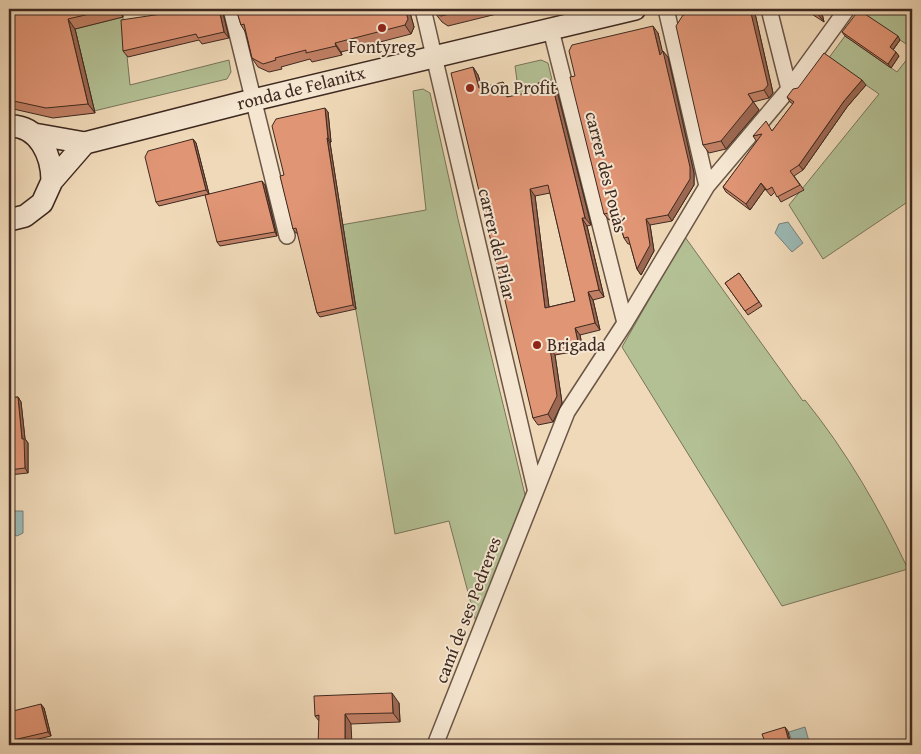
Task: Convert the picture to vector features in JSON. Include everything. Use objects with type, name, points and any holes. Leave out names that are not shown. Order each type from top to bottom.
[{"type":"main road","name":"ronda de Felanitx","points":[[85,143],[253,100],[635,9]]},
{"type":"main road","points":[[9,126],[25,129],[34,134],[85,143]]},
{"type":"main road","points":[[34,134],[48,152],[52,164],[52,181]]},
{"type":"main road","points":[[9,220],[25,216],[42,203],[52,181],[85,143]]},
{"type":"street","points":[[231,9],[287,236]]},
{"type":"street","name":"carrer del Pilar","points":[[423,9],[535,488]]},
{"type":"street","points":[[666,9],[707,186]]},
{"type":"street","points":[[769,9],[789,89]]},
{"type":"street","name":"camí de ses Pedreres","points":[[435,745],[535,488],[567,412],[625,323],[707,186],[789,89],[847,9]]},
{"type":"street","name":"carrer des Pouàs","points":[[551,30],[625,323]]},
{"type":"green space","points":[[866,9],[904,9],[912,14],[912,48],[862,14]]},
{"type":"green space","points":[[123,17],[130,85],[229,60],[231,72],[227,79],[94,111],[75,29]]},
{"type":"green space","points":[[845,36],[897,72],[912,53],[912,199],[823,259],[789,205],[879,94],[828,59]]},
{"type":"green space","points":[[541,60],[548,63],[554,88],[519,96],[515,66]]},
{"type":"green space","points":[[423,89],[430,93],[458,219],[527,503],[477,626],[449,521],[395,534],[341,225],[426,210],[413,91]]},
{"type":"green space","points":[[685,237],[803,401],[805,400],[835,440],[874,502],[908,569],[782,606],[622,347]]},
{"type":"water","points":[[788,222],[803,243],[792,252],[775,233],[779,224]]},
{"type":"water","points":[[10,511],[23,511],[23,533],[17,536],[11,533]]},
{"type":"water","points":[[805,727],[810,745],[793,745],[789,732]]},
{"type":"building","points":[[9,9],[111,9],[68,19],[88,104],[46,108],[9,100]]},
{"type":"building","points":[[195,9],[219,9],[224,32],[198,38],[196,34],[123,51],[121,20]]},
{"type":"building","points":[[236,9],[405,9],[408,19],[405,25],[335,43],[336,46],[306,53],[306,50],[275,58],[276,60],[263,64],[252,58],[244,24],[241,25]]},
{"type":"building","points":[[434,9],[472,9],[441,16],[435,13]]},
{"type":"building","points":[[710,9],[750,9],[768,85],[764,90],[748,94],[753,102],[721,141],[703,145],[676,26],[683,15]]},
{"type":"building","points":[[859,10],[898,36],[890,47],[896,52],[888,64],[842,32]]},
{"type":"building","points":[[653,26],[660,55],[663,51],[690,167],[690,179],[668,215],[646,219],[650,245],[637,269],[628,237],[624,238],[616,211],[604,214],[570,77],[575,76],[569,51],[572,45]]},
{"type":"building","points":[[824,53],[862,80],[844,101],[799,165],[790,171],[800,185],[777,197],[772,187],[767,190],[761,183],[746,204],[723,187],[762,134],[753,136],[766,121],[772,131],[794,102],[787,97],[793,89],[798,88]]},
{"type":"building","points":[[473,67],[479,88],[503,82],[507,97],[540,90],[538,83],[551,80],[585,218],[582,218],[599,290],[588,292],[595,323],[575,328],[578,342],[550,348],[557,396],[548,414],[533,418],[451,73]],"holes":[[[548,185],[575,301],[545,308],[530,189]]]},
{"type":"building","points":[[325,108],[327,138],[353,305],[317,313],[296,228],[293,229],[280,176],[284,175],[272,126],[276,119]]},
{"type":"building","points":[[193,139],[206,190],[156,202],[145,157],[148,151]]},
{"type":"building","points":[[262,181],[275,232],[217,242],[205,195]]},
{"type":"building","points":[[739,273],[759,302],[745,311],[725,283]]},
{"type":"building","points":[[18,397],[22,439],[24,439],[25,468],[9,470],[9,398]]},
{"type":"building","points":[[392,693],[393,713],[345,714],[345,745],[318,745],[319,715],[315,716],[314,696]]},
{"type":"building","points":[[41,704],[48,732],[9,741],[9,712]]},
{"type":"building","points":[[785,727],[790,745],[766,745],[762,734]]},
{"type":"place","name":"Fontyreg","points":[[382,28]]},
{"type":"place","name":"Bon Profit","points":[[470,88]]},
{"type":"place","name":"Brigada","points":[[537,345]]}]
